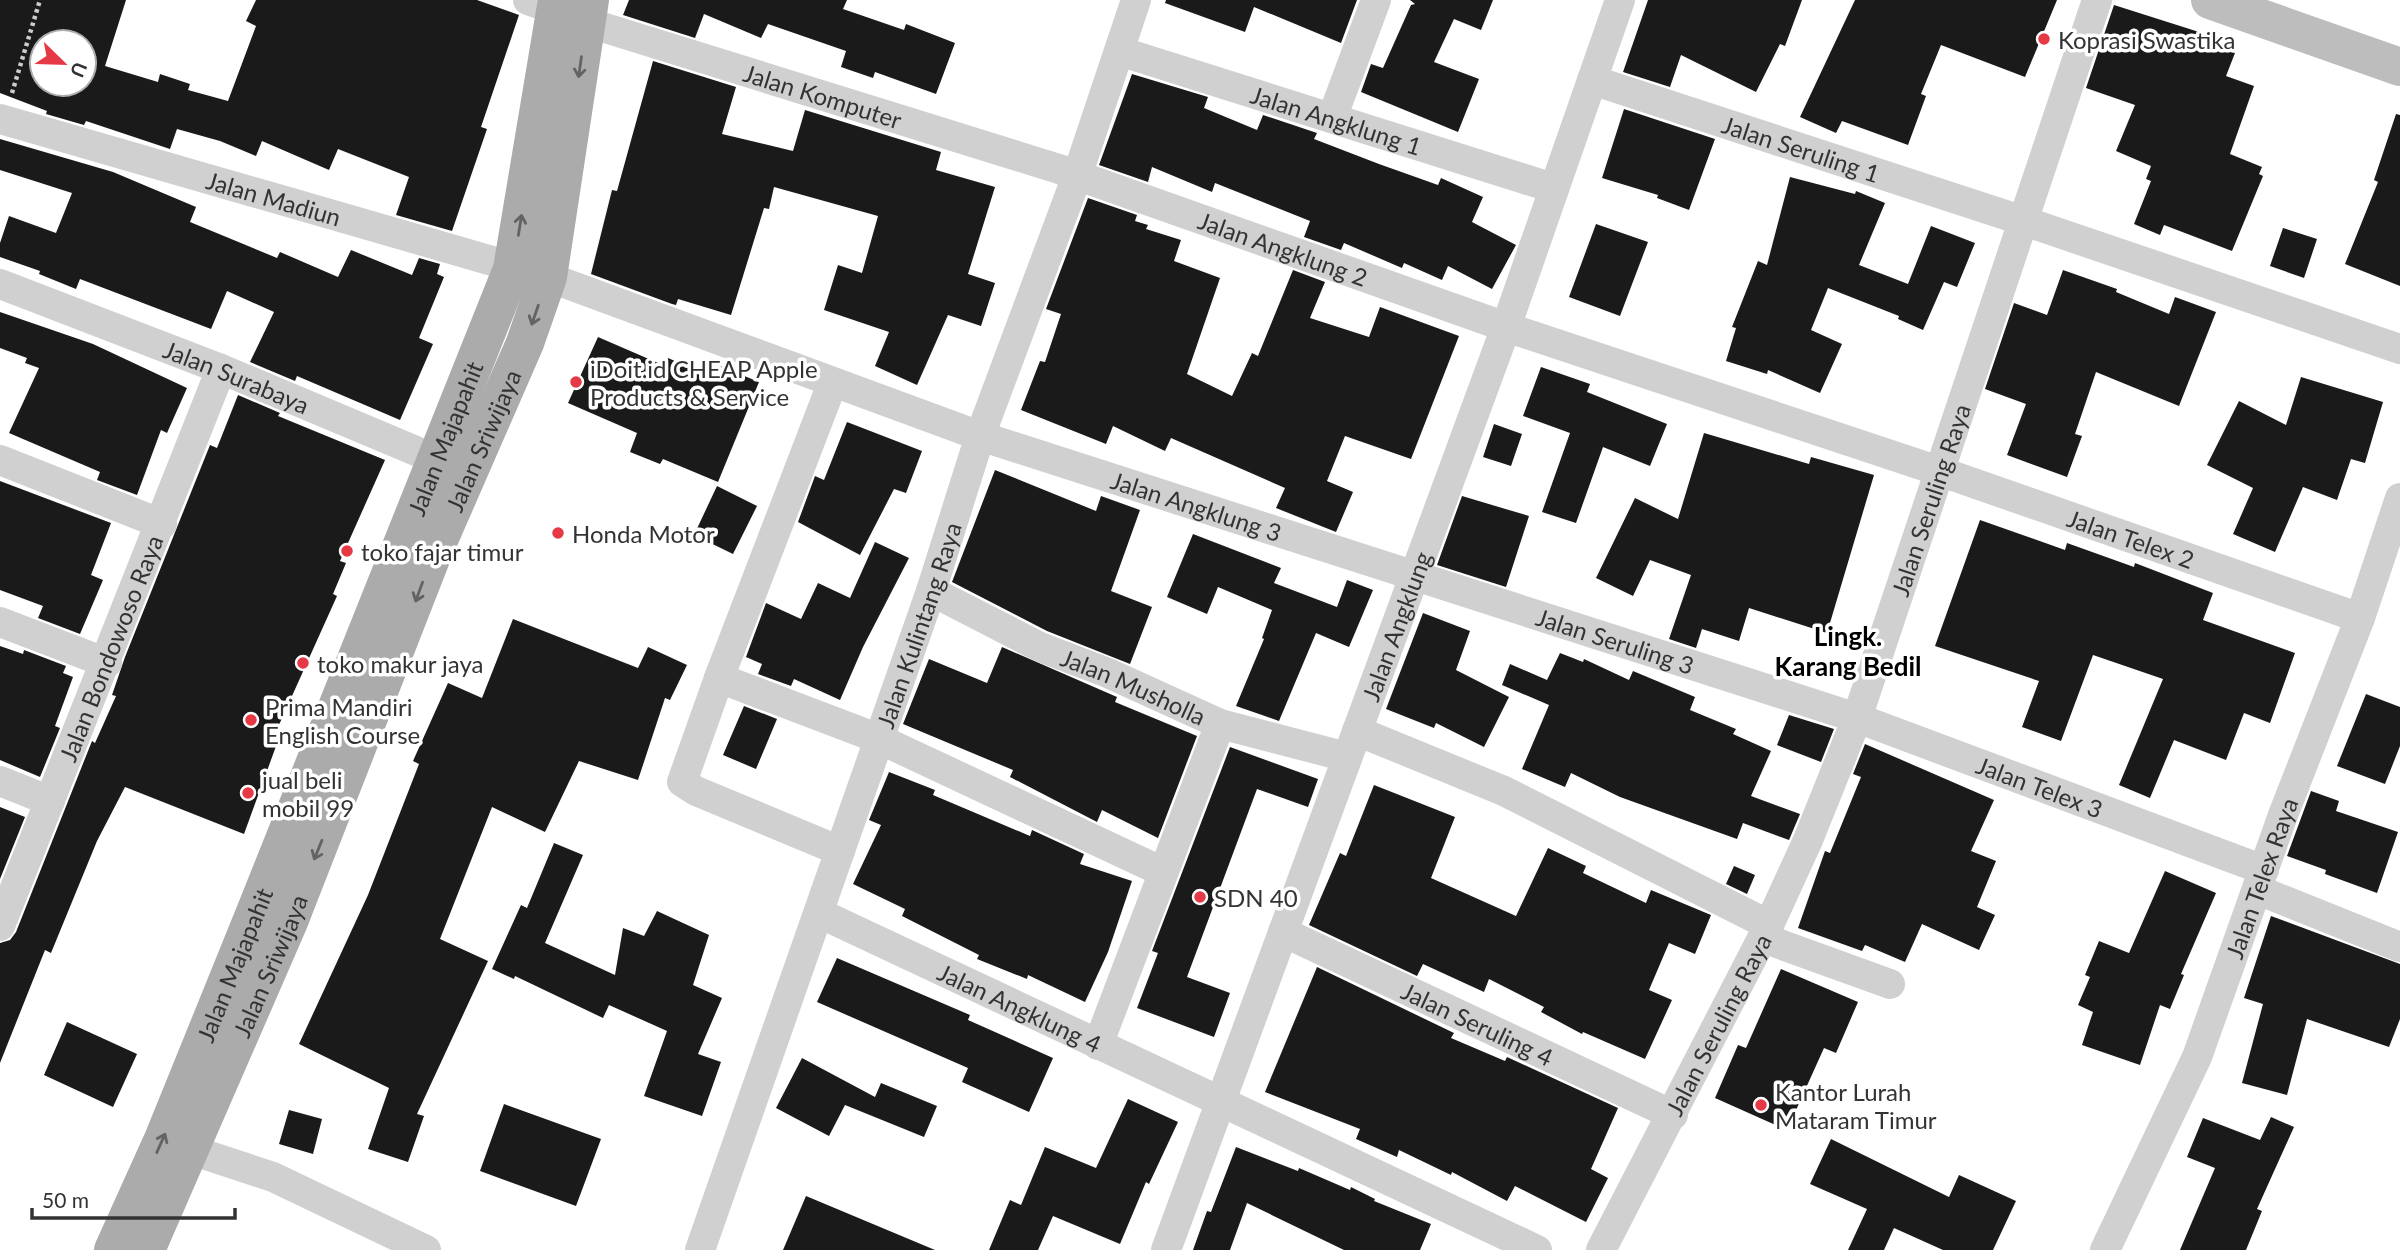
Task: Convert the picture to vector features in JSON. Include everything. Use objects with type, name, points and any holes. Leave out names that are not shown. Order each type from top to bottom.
[{"type":"main road","name":"Jalan Sriwijaya","points":[[146,1250],[191,1150],[272,917],[394,658],[432,556],[454,467],[525,343],[530,273],[565,177],[563,6]]},
{"type":"main road","name":"Jalan Majapahit","points":[[113,1250],[164,1138],[272,917]]},
{"type":"street","name":"Jalan Kulintang Raya","points":[[700,1250],[930,591],[1068,172],[1119,51],[1136,0]]},
{"type":"street","points":[[1332,118],[1376,0]]},
{"type":"street","name":"Jalan Angklung","points":[[1167,1250],[1412,575],[1506,327],[1620,0]]},
{"type":"street","name":"Jalan Seruling Raya","points":[[1601,1250],[1766,932],[1808,840],[1857,719],[1939,471],[2017,218],[2097,0]]},
{"type":"street","points":[[2210,0],[2400,67]]},
{"type":"street","name":"Jalan Komputer","points":[[563,6],[1068,172]]},
{"type":"street","name":"Jalan Angklung 1","points":[[1119,51],[1553,188]]},
{"type":"street","name":"Jalan Seruling 1","points":[[1592,80],[2017,218],[2400,349]]},
{"type":"street","name":"Jalan Madiun","points":[[2,120],[530,273],[832,384]]},
{"type":"street","name":"Jalan Angklung 2","points":[[1068,172],[1506,327],[1903,459]]},
{"type":"street","name":"Jalan Surabaya","points":[[0,284],[221,369],[454,467]]},
{"type":"street","name":"Jalan Bondowoso Raya","points":[[0,926],[107,663],[221,369]]},
{"type":"street","points":[[832,384],[682,782],[695,791],[840,851]]},
{"type":"street","name":"Jalan Angklung 3","points":[[832,384],[980,436],[1412,575]]},
{"type":"street","name":"Jalan Telex 2","points":[[1903,459],[2360,618]]},
{"type":"street","points":[[0,460],[162,524]]},
{"type":"street","name":"Jalan Telex Raya","points":[[2105,1250],[2197,1057],[2360,618],[2400,498]]},
{"type":"street","name":"Jalan Seruling 3","points":[[1412,575],[1816,706]]},
{"type":"street","name":"Jalan Musholla","points":[[930,591],[1040,647],[1108,673],[1220,724],[1352,744],[1504,791],[1766,932],[1890,984]]},
{"type":"street","points":[[0,622],[107,663]]},
{"type":"street","points":[[719,678],[877,738],[1163,872]]},
{"type":"street","name":"Jalan Telex 3","points":[[1816,706],[1857,719],[2261,880],[2400,947]]},
{"type":"street","points":[[1098,1045],[1220,724]]},
{"type":"street","points":[[0,782],[50,801]]},
{"type":"street","name":"Jalan Angklung 4","points":[[819,913],[1537,1250]]},
{"type":"street","name":"Jalan Seruling 4","points":[[1283,932],[1672,1115]]},
{"type":"street","points":[[191,1150],[273,1177],[426,1250]]},
{"type":"path","points":[[2,120],[40,0]]},
{"type":"building","points":[[0,0],[126,0],[105,66],[158,82],[160,74],[190,84],[188,90],[228,101],[256,26],[246,21],[256,0],[477,0],[519,15],[481,127],[487,129],[452,231],[396,215],[409,177],[338,149],[329,170],[262,141],[256,156],[220,141],[177,129],[170,149],[86,121],[84,125],[46,114],[47,111],[0,93]]},
{"type":"building","points":[[629,0],[847,0],[843,9],[904,30],[906,24],[955,43],[936,94],[875,72],[873,78],[841,67],[846,51],[768,24],[761,38],[704,14],[695,38],[623,15]]},
{"type":"building","points":[[1166,0],[1357,0],[1341,43],[1254,7],[1245,32],[1165,3]]},
{"type":"building","points":[[1410,0],[1493,0],[1481,30],[1454,19],[1434,62],[1479,79],[1458,132],[1361,92],[1371,64],[1383,68],[1411,5],[1415,4]]},
{"type":"building","points":[[1648,0],[1802,0],[1785,46],[1780,44],[1756,92],[1681,55],[1670,87],[1623,72]]},
{"type":"building","points":[[1855,0],[2057,0],[2025,77],[1941,45],[1921,94],[1926,96],[1908,145],[1842,121],[1836,133],[1800,117]]},
{"type":"building","points":[[2114,5],[2199,32],[2196,39],[2235,53],[2226,76],[2254,86],[2230,154],[2262,167],[2259,174],[2263,176],[2232,251],[2164,225],[2160,235],[2134,224],[2151,181],[2146,179],[2151,166],[2116,151],[2135,105],[2086,88]]},
{"type":"building","points":[[653,61],[736,87],[722,134],[793,151],[805,110],[941,152],[936,170],[995,187],[968,274],[995,283],[981,326],[948,315],[917,385],[875,366],[889,332],[824,310],[838,265],[862,273],[878,216],[774,187],[769,209],[764,208],[731,315],[678,299],[676,305],[672,304],[591,274],[612,190],[617,191]]},
{"type":"building","points":[[1132,74],[1208,97],[1204,108],[1257,130],[1263,115],[1317,133],[1314,139],[1438,185],[1441,178],[1483,197],[1472,222],[1516,245],[1492,289],[1448,266],[1442,280],[1404,263],[1402,268],[1344,243],[1341,250],[1304,237],[1310,221],[1215,183],[1212,192],[1152,167],[1148,182],[1099,165]]},
{"type":"building","points":[[1624,109],[1715,139],[1689,210],[1657,198],[1658,195],[1602,178]]},
{"type":"building","points":[[2396,114],[2400,115],[2400,286],[2345,264],[2378,182],[2374,180]]},
{"type":"building","points":[[0,139],[113,172],[196,207],[190,222],[277,258],[280,252],[338,277],[351,250],[412,275],[419,258],[440,264],[437,274],[444,277],[419,338],[433,344],[400,420],[297,376],[295,381],[250,362],[274,312],[227,291],[211,329],[80,279],[76,289],[39,274],[40,271],[0,257],[0,243],[9,216],[56,233],[72,193],[0,170]]},
{"type":"building","points":[[1790,177],[1855,194],[1856,191],[1885,203],[1859,265],[1908,284],[1931,226],[1975,243],[1957,287],[1944,282],[1923,330],[1898,319],[1899,316],[1828,288],[1811,330],[1842,344],[1820,393],[1768,370],[1767,374],[1726,361],[1736,328],[1732,327],[1758,261],[1767,265]]},
{"type":"building","points":[[1088,198],[1137,215],[1135,221],[1148,225],[1146,229],[1181,240],[1174,261],[1220,278],[1187,374],[1232,396],[1252,353],[1258,356],[1293,270],[1325,282],[1310,318],[1369,337],[1380,307],[1459,336],[1411,459],[1345,436],[1327,481],[1353,492],[1336,532],[1276,508],[1285,488],[1171,438],[1165,451],[1113,426],[1106,444],[1021,410],[1040,361],[1045,362],[1061,314],[1046,309]]},
{"type":"building","points":[[1596,224],[1648,242],[1620,316],[1569,297]]},
{"type":"building","points":[[2283,228],[2317,239],[2304,278],[2270,266]]},
{"type":"building","points":[[2063,270],[2117,289],[2116,292],[2169,314],[2175,297],[2216,312],[2179,406],[2096,372],[2075,434],[2082,436],[2067,477],[2007,455],[2026,404],[1985,389],[2014,303],[2047,315]]},
{"type":"building","points":[[0,312],[93,344],[187,388],[167,433],[161,430],[137,495],[97,480],[100,472],[9,433],[39,368],[25,363],[27,358],[0,348]]},
{"type":"building","points":[[598,337],[665,366],[668,358],[703,373],[708,361],[759,382],[718,482],[663,459],[660,464],[630,452],[637,433],[568,403]]},
{"type":"building","points":[[1541,367],[1590,384],[1587,392],[1667,424],[1650,466],[1603,447],[1576,523],[1542,512],[1570,433],[1523,416]]},
{"type":"building","points":[[2301,377],[2383,402],[2365,463],[2351,459],[2337,500],[2303,487],[2275,552],[2233,534],[2253,488],[2207,465],[2239,401],[2286,425]]},
{"type":"building","points":[[238,395],[280,413],[278,416],[385,460],[340,561],[346,563],[333,594],[337,596],[274,736],[279,738],[244,834],[125,787],[97,841],[51,953],[45,950],[0,1063],[0,943],[10,940],[16,932],[92,741],[95,743],[116,696],[112,695],[125,657],[210,445],[217,448]]},
{"type":"building","points":[[847,422],[922,451],[906,493],[894,489],[860,555],[798,522],[815,476],[824,480]]},
{"type":"building","points":[[1494,424],[1522,434],[1511,466],[1483,457]]},
{"type":"building","points":[[1704,433],[1809,464],[1811,457],[1874,475],[1827,633],[1749,608],[1739,641],[1702,629],[1696,648],[1669,639],[1691,575],[1650,560],[1633,596],[1596,578],[1635,498],[1678,519]]},
{"type":"building","points":[[995,470],[1096,511],[1101,496],[1140,510],[1111,591],[1152,607],[1130,664],[1047,631],[952,582]]},
{"type":"building","points":[[0,481],[111,523],[91,575],[103,580],[80,634],[38,618],[43,606],[0,590]]},
{"type":"building","points":[[717,486],[757,506],[733,554],[694,535]]},
{"type":"building","points":[[1462,496],[1529,516],[1506,587],[1437,565]]},
{"type":"building","points":[[1980,520],[2065,550],[2067,543],[2134,567],[2135,563],[2213,593],[2203,620],[2295,653],[2270,723],[2244,713],[2226,760],[2174,740],[2150,798],[2119,785],[2163,679],[2093,655],[2061,741],[2022,727],[2039,681],[1935,646]]},
{"type":"building","points":[[1193,534],[1281,568],[1274,583],[1337,607],[1347,580],[1373,590],[1349,647],[1316,633],[1279,721],[1236,706],[1264,639],[1262,638],[1272,610],[1218,587],[1207,614],[1167,597]]},
{"type":"building","points":[[875,542],[909,558],[863,647],[840,700],[794,679],[791,686],[758,674],[762,664],[746,657],[766,603],[801,619],[818,583],[850,598]]},
{"type":"building","points":[[1423,613],[1470,631],[1456,670],[1509,697],[1484,747],[1436,723],[1434,728],[1386,709]]},
{"type":"building","points":[[513,619],[638,668],[648,647],[687,665],[670,700],[665,698],[638,780],[579,761],[545,832],[492,807],[440,939],[488,961],[417,1114],[424,1116],[408,1162],[368,1149],[389,1088],[299,1044],[368,895],[419,764],[413,761],[448,683],[482,698]]},
{"type":"building","points":[[0,646],[23,654],[24,650],[66,666],[63,673],[73,677],[55,726],[60,728],[40,777],[0,760]]},
{"type":"building","points":[[1002,647],[1117,697],[1115,702],[1197,736],[1158,838],[1102,810],[1097,822],[1010,777],[1013,770],[903,724],[929,659],[987,683]]},
{"type":"building","points":[[1560,653],[1583,662],[1584,659],[1629,680],[1633,671],[1695,697],[1690,710],[1736,729],[1733,734],[1771,751],[1751,796],[1800,814],[1789,840],[1743,823],[1737,839],[1620,797],[1571,773],[1565,787],[1522,769],[1549,705],[1502,685],[1510,664],[1547,680]]},
{"type":"building","points":[[2366,694],[2400,707],[2400,746],[2385,784],[2337,766]]},
{"type":"building","points":[[744,706],[777,719],[756,769],[723,755]]},
{"type":"building","points":[[1789,715],[1834,729],[1821,762],[1777,745]]},
{"type":"building","points":[[1865,744],[1994,800],[1971,851],[1996,861],[1977,907],[1995,915],[1979,950],[1922,924],[1905,962],[1865,945],[1862,951],[1798,928],[1825,851],[1830,853],[1861,777],[1853,774]]},
{"type":"building","points":[[1230,747],[1318,779],[1308,807],[1257,789],[1187,977],[1230,993],[1214,1037],[1137,1008],[1158,953],[1152,951]]},
{"type":"building","points":[[889,772],[935,790],[933,795],[1030,836],[1032,830],[1084,854],[1080,864],[1132,881],[1108,952],[1085,1002],[1028,975],[1027,979],[977,959],[979,955],[902,916],[905,909],[853,884],[881,825],[869,820]]},
{"type":"building","points":[[1374,785],[1455,817],[1431,878],[1516,916],[1548,848],[1586,866],[1583,873],[1646,903],[1651,890],[1711,915],[1695,954],[1669,943],[1649,990],[1672,1000],[1645,1059],[1583,1032],[1582,1034],[1541,1012],[1544,1007],[1489,979],[1484,992],[1423,964],[1417,976],[1309,925],[1340,853],[1346,856]]},
{"type":"building","points":[[2311,791],[2339,801],[2336,811],[2398,832],[2377,893],[2325,874],[2326,870],[2287,856]]},
{"type":"building","points":[[0,807],[25,817],[0,879]]},
{"type":"building","points":[[554,843],[583,855],[545,943],[615,975],[623,928],[644,936],[657,911],[709,935],[693,985],[722,998],[698,1054],[721,1062],[702,1116],[644,1096],[667,1031],[609,1005],[603,1018],[515,976],[514,979],[492,969],[521,905],[527,908]]},
{"type":"building","points":[[1734,866],[1755,875],[1747,894],[1726,884]]},
{"type":"building","points":[[2165,871],[2216,893],[2181,974],[2184,975],[2170,1009],[2160,1005],[2140,1065],[2082,1045],[2093,1012],[2078,1005],[2090,977],[2085,975],[2099,941],[2129,953]]},
{"type":"building","points":[[2271,916],[2400,964],[2400,1019],[2389,1047],[2307,1019],[2287,1095],[2242,1083],[2263,1004],[2244,998]]},
{"type":"building","points":[[837,958],[970,1015],[968,1020],[1053,1058],[1029,1112],[962,1082],[968,1068],[817,1002]]},
{"type":"building","points":[[1317,967],[1454,1033],[1451,1038],[1505,1061],[1507,1057],[1618,1108],[1591,1169],[1608,1178],[1586,1222],[1515,1186],[1507,1201],[1452,1172],[1451,1175],[1399,1150],[1397,1157],[1356,1139],[1360,1129],[1265,1092]]},
{"type":"building","points":[[1781,969],[1858,1002],[1836,1053],[1824,1048],[1787,1130],[1715,1098],[1738,1045],[1746,1048]]},
{"type":"building","points":[[67,1022],[137,1054],[113,1107],[44,1075]]},
{"type":"building","points":[[802,1058],[875,1097],[881,1083],[937,1106],[924,1137],[845,1105],[829,1136],[776,1108]]},
{"type":"building","points":[[1128,1099],[1178,1122],[1149,1184],[1146,1182],[1120,1244],[1053,1216],[1038,1250],[989,1250],[1010,1200],[1021,1205],[1045,1147],[1096,1168]]},
{"type":"building","points":[[504,1104],[601,1139],[576,1206],[480,1171]]},
{"type":"building","points":[[289,1110],[322,1119],[313,1154],[279,1144]]},
{"type":"building","points":[[2271,1117],[2294,1127],[2257,1209],[2262,1211],[2246,1250],[2180,1250],[2215,1168],[2187,1157],[2203,1118],[2260,1140]]},
{"type":"building","points":[[1831,1139],[1949,1197],[1959,1175],[2016,1201],[1993,1250],[1943,1250],[1894,1228],[1884,1250],[1848,1250],[1867,1209],[1810,1184]]},
{"type":"building","points":[[1236,1147],[1298,1171],[1299,1168],[1350,1190],[1351,1187],[1375,1199],[1374,1201],[1431,1224],[1420,1250],[1344,1250],[1247,1203],[1230,1250],[1193,1250],[1207,1211],[1211,1212]]},
{"type":"building","points":[[806,1196],[935,1250],[783,1250]]},
{"type":"place","name":"Koprasi Swastika","points":[[2044,39]]},
{"type":"place","name":"iDoit.id CHEAP Apple Products & Service","points":[[576,382]]},
{"type":"place","name":"Honda Motor","points":[[558,533]]},
{"type":"place","name":"toko fajar timur","points":[[347,551]]},
{"type":"place","name":"toko makur jaya","points":[[303,663]]},
{"type":"place","name":"Prima Mandiri English Course","points":[[251,720]]},
{"type":"place","name":"jual beli mobil 99","points":[[248,793]]},
{"type":"place","name":"SDN 40","points":[[1200,897]]},
{"type":"place","name":"Kantor Lurah Mataram Timur","points":[[1761,1105]]},
{"type":"district","name":"Lingk. Karang Bedil","points":[[1848,651]]}]
